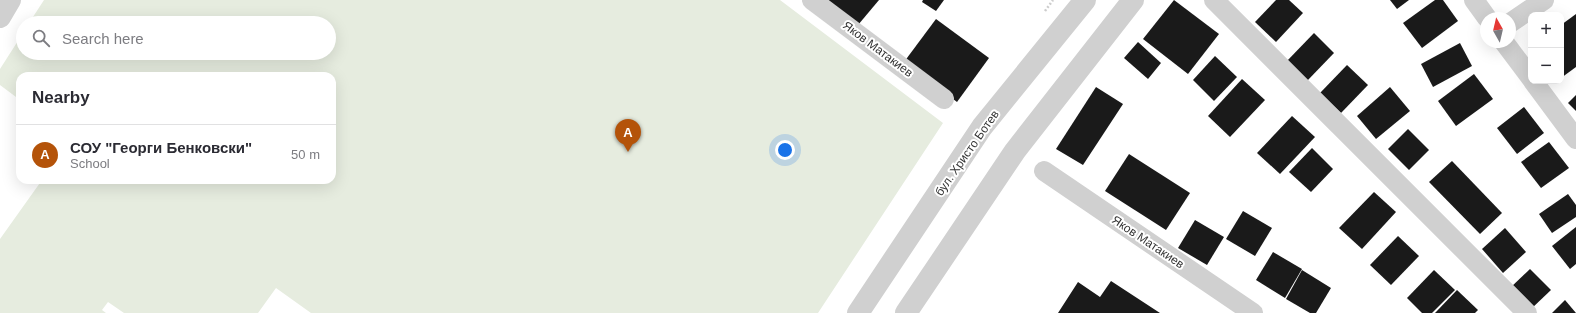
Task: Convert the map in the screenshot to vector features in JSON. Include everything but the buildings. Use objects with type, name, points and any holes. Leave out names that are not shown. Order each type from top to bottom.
[{"type":"street","points":[[0,17],[10,0]]},
{"type":"street","name":"Яков Матакиев","points":[[812,0],[944,99]]},
{"type":"street","name":"бул. Христо Ботев","points":[[858,313],[982,127],[1085,0]]},
{"type":"street","points":[[906,313],[1015,151],[1133,0]]},
{"type":"street","points":[[1214,0],[1527,313]]},
{"type":"street","points":[[1474,0],[1483,12]]},
{"type":"street","points":[[1516,19],[1544,0]]},
{"type":"street","points":[[1508,48],[1528,74]]},
{"type":"street","points":[[1535,84],[1576,139]]},
{"type":"street","name":"Яков Матакиев","points":[[1044,171],[1253,313]]},
{"type":"shaded area","points":[[44,0],[780,0],[943,123],[818,313],[311,313],[276,288],[258,313],[124,313],[108,302],[102,310],[106,313],[0,313],[0,239],[39,184],[336,184],[336,72],[16,72],[16,97],[0,85],[0,69],[16,44],[16,60],[336,60],[336,16],[34,16]]},
{"type":"place","name":"СОУ \"Георги Бенковски\"","points":[[628,152]]}]
